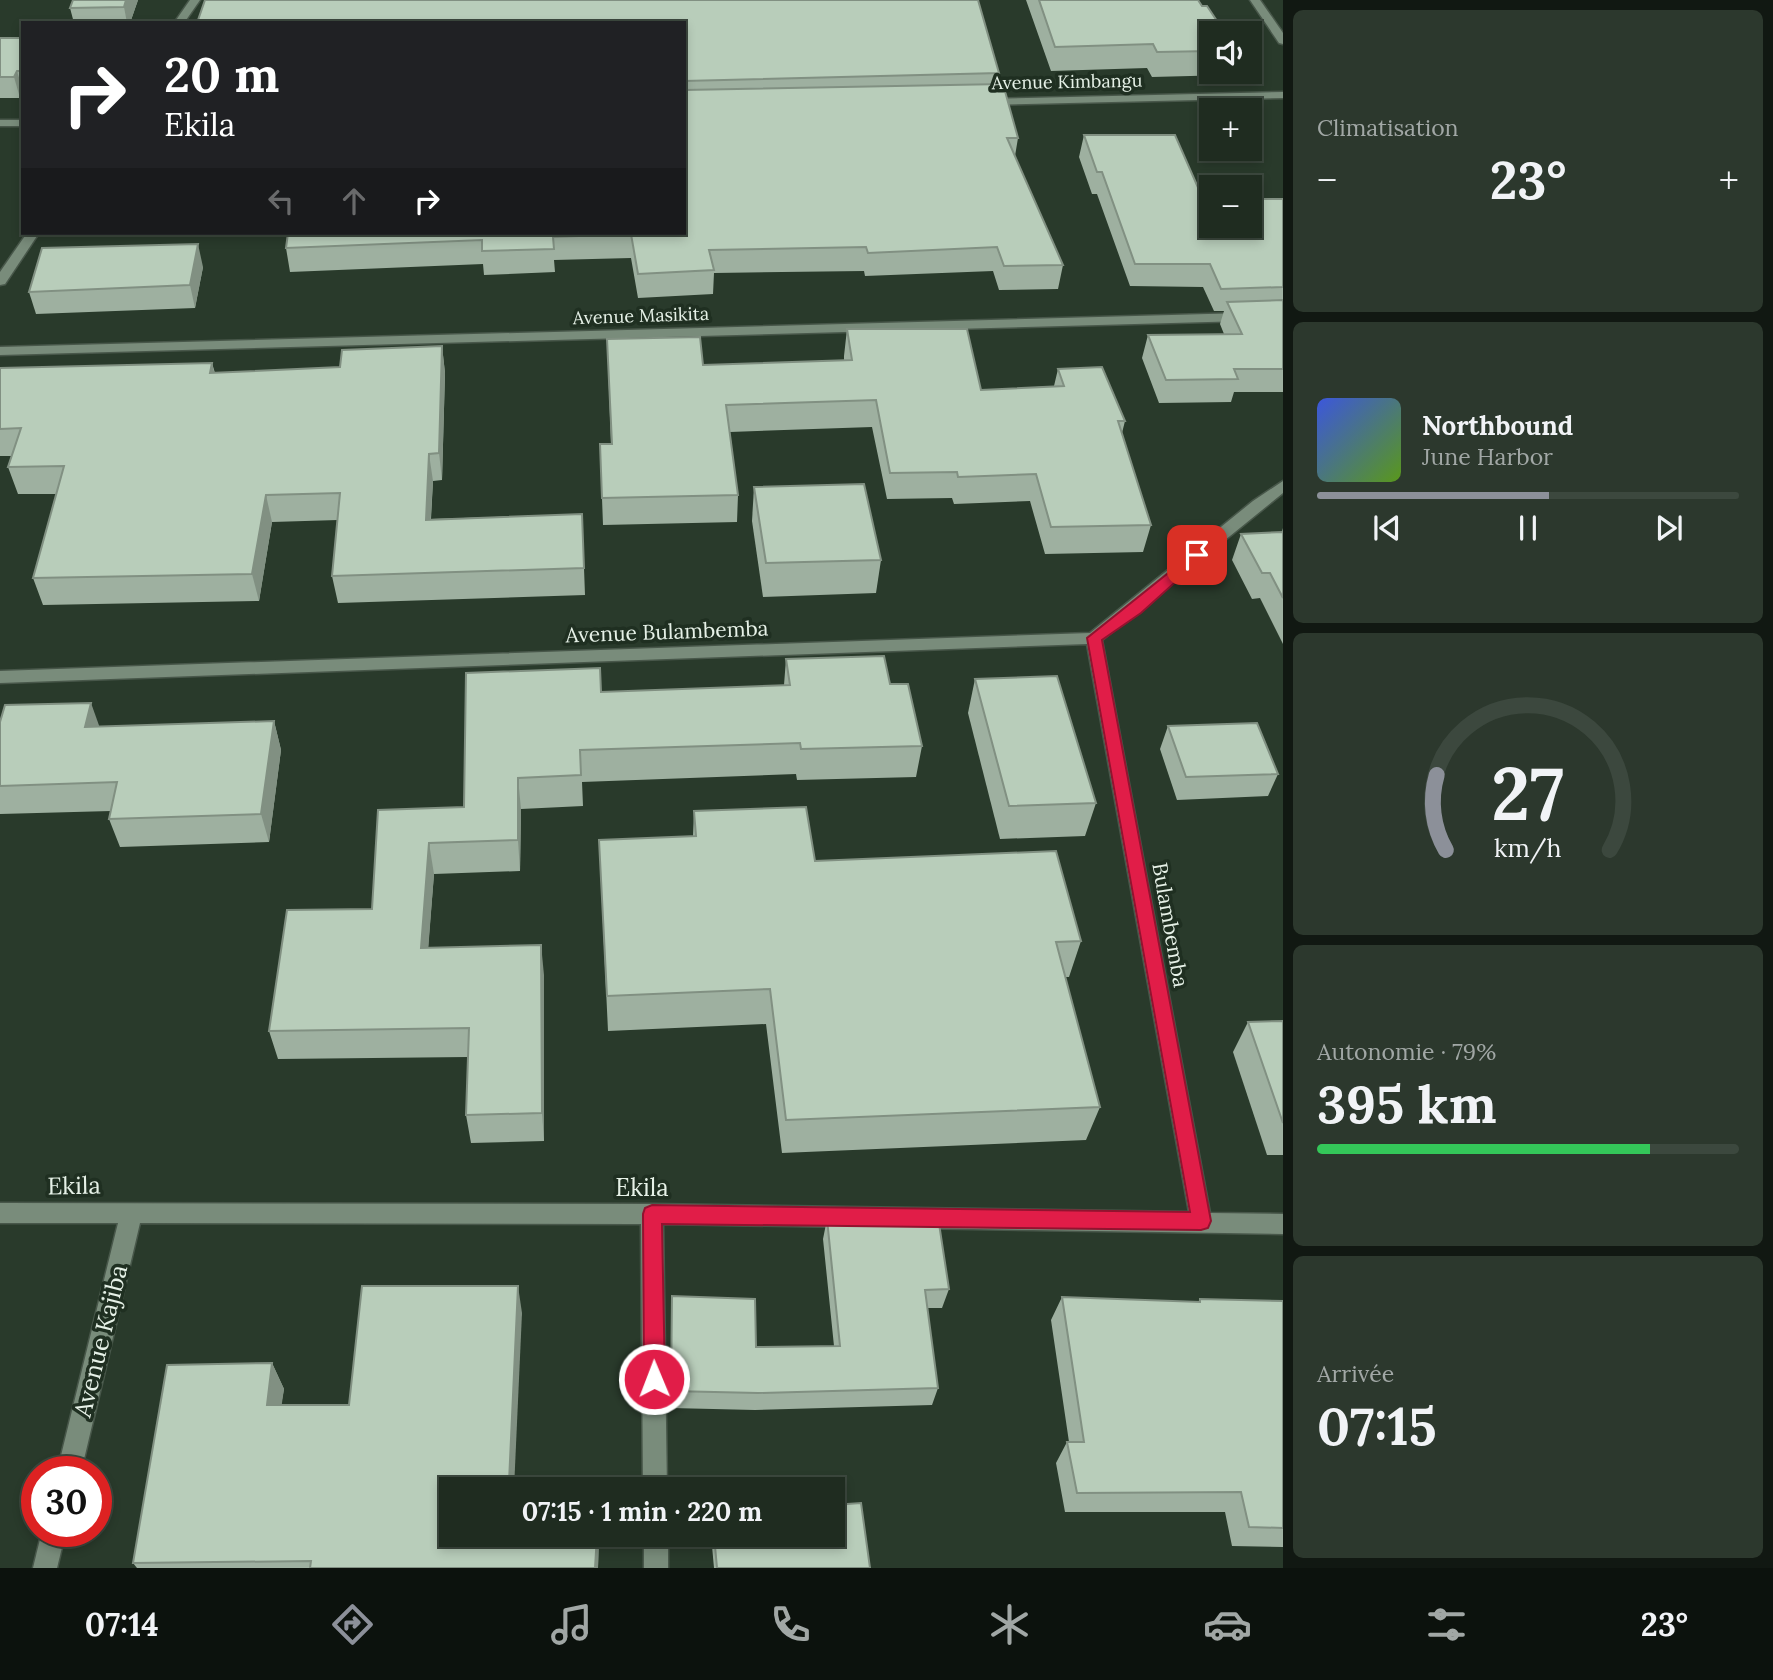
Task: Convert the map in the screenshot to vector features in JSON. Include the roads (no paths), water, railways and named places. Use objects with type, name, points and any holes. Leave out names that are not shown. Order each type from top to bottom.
[{"type":"street","points":[[180,21],[195,0]]},
{"type":"street","points":[[1255,0],[1283,40]]},
{"type":"street","name":"Avenue Kimbangu","points":[[977,102],[1283,95]]},
{"type":"street","points":[[0,124],[21,123]]},
{"type":"street","points":[[0,281],[32,235]]},
{"type":"street","name":"Avenue Masikita","points":[[0,351],[1283,316]]},
{"type":"street","points":[[1094,638],[1135,610],[1238,518],[1283,486]]},
{"type":"street","name":"Avenue Bulambemba","points":[[0,677],[1094,638]]},
{"type":"street","name":"Bulambemba","points":[[1094,638],[1201,1221]]},
{"type":"street","name":"Ekila","points":[[0,1213],[132,1211],[652,1214],[1283,1224]]},
{"type":"street","name":"Avenue Kajiba","points":[[73,1456],[132,1211]]},
{"type":"street","points":[[652,1214],[655,1477]]},
{"type":"street","points":[[45,1568],[50,1547]]},
{"type":"street","points":[[656,1547],[656,1568]]}]
